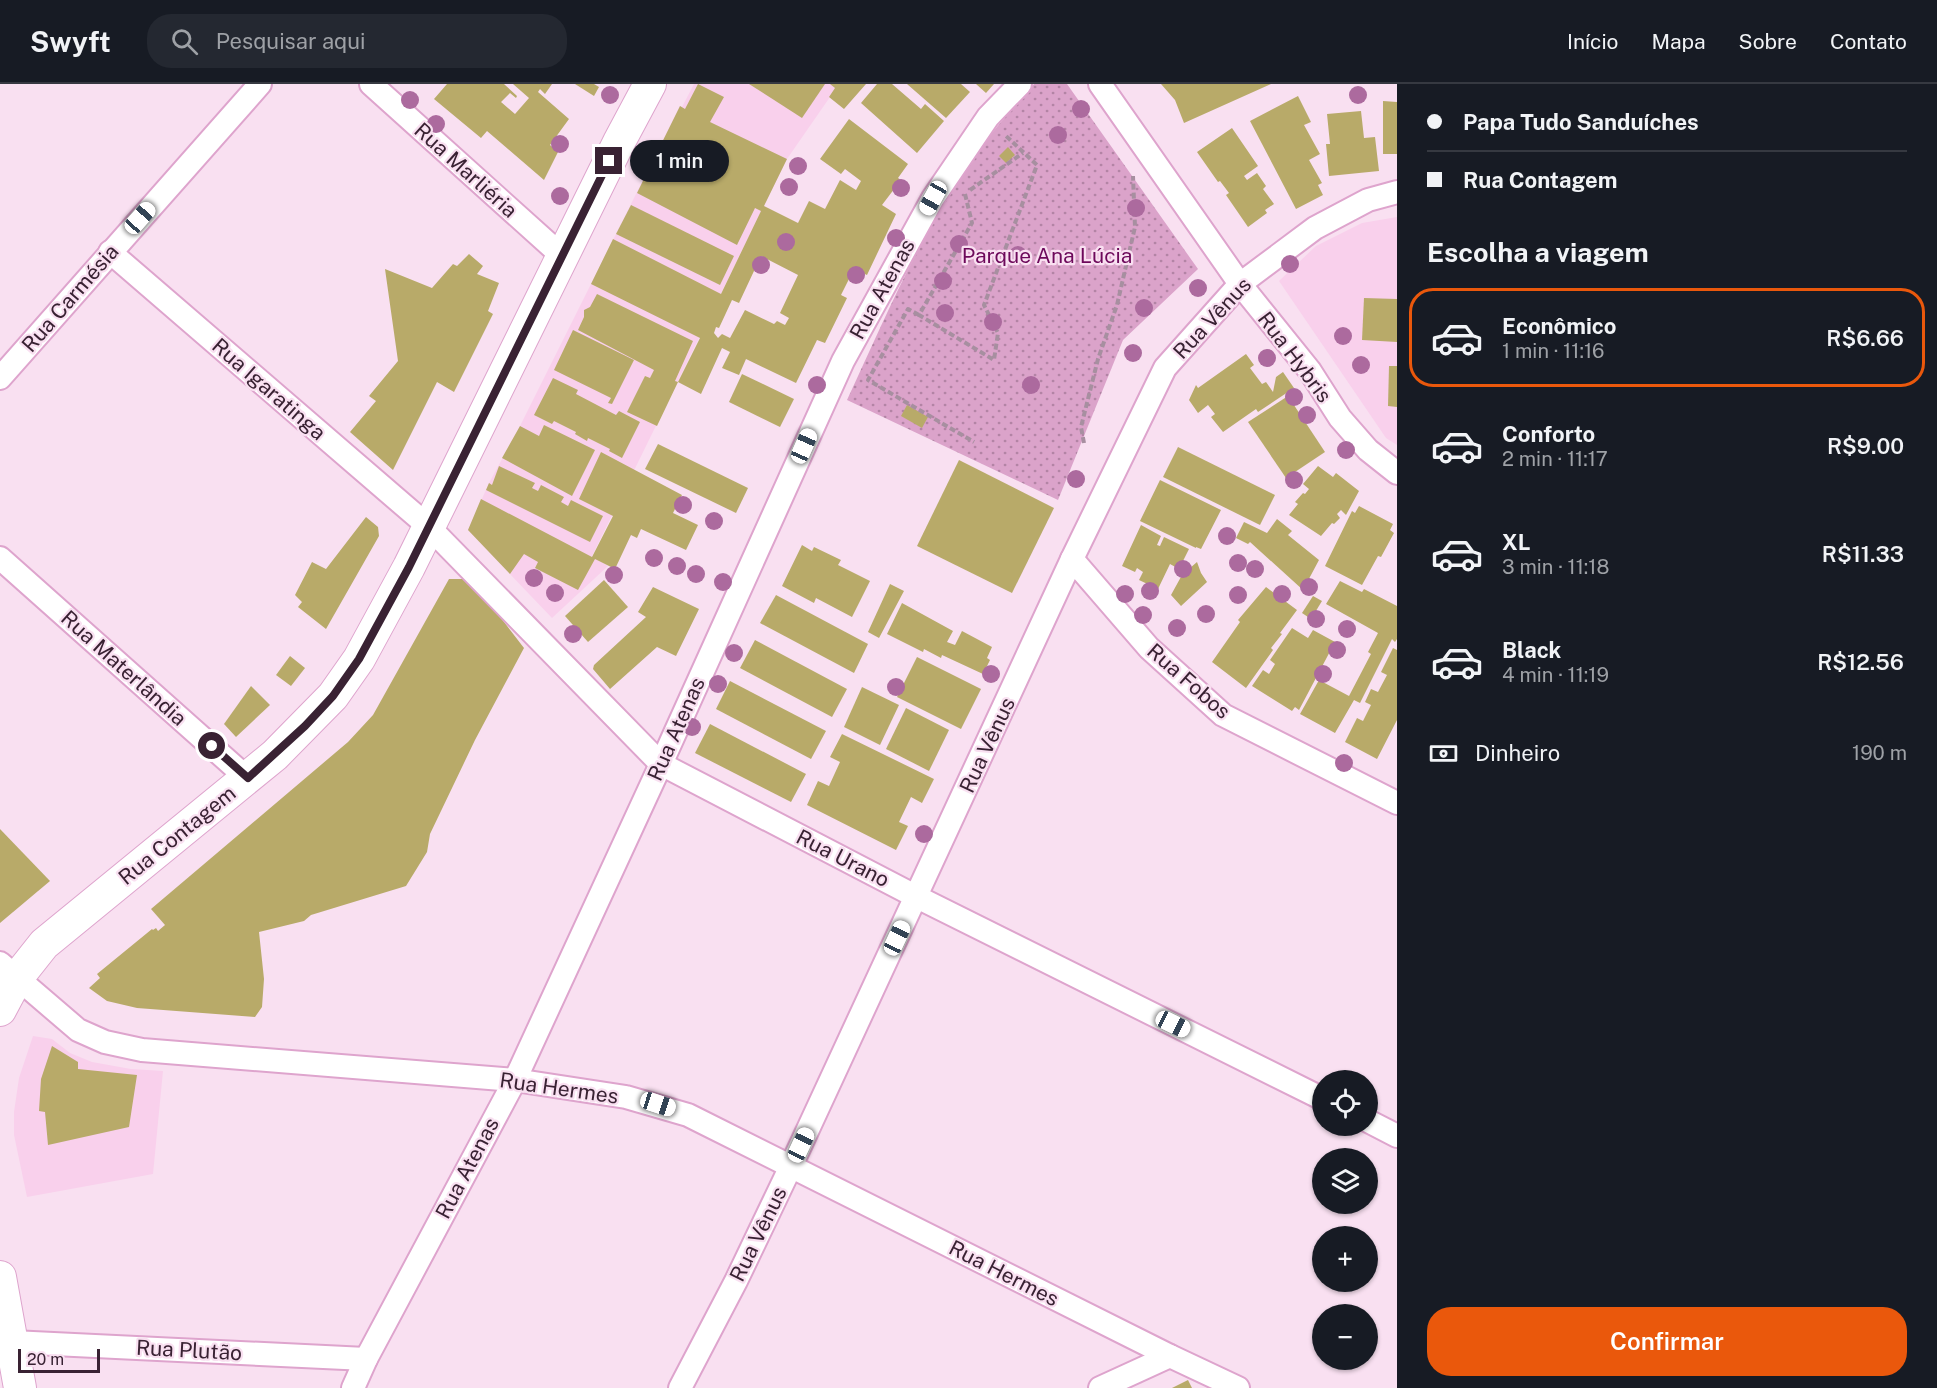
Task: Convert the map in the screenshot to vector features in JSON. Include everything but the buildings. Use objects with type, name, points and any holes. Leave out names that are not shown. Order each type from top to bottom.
[{"type":"street","name":"Rua Carmésia","points":[[0,378],[261,84]]},
{"type":"street","name":"Rua Marliéria","points":[[371,84],[562,256]]},
{"type":"street","name":"Rua Contagem","points":[[0,1010],[9,970],[248,778],[298,733],[333,696],[359,659],[397,591],[562,256],[650,84]]},
{"type":"street","name":"Rua Atenas","points":[[353,1388],[366,1359],[514,1080],[661,764],[843,361],[933,198],[988,117],[1020,84]]},
{"type":"street","name":"Rua Hybris","points":[[1100,84],[1239,284],[1310,371],[1340,418],[1368,450],[1397,473]]},
{"type":"street","name":"Rua Vênus","points":[[680,1388],[736,1281],[791,1166],[1072,559],[1165,368],[1239,284],[1315,228],[1368,200],[1397,192]]},
{"type":"street","name":"Rua Igaratinga","points":[[110,252],[429,527]]},
{"type":"street","name":"Rua Urano","points":[[429,527],[661,764],[917,897],[1312,1094]]},
{"type":"street","name":"Rua Materlândia","points":[[0,558],[248,778]]},
{"type":"street","name":"Rua Fobos","points":[[1072,559],[1149,648],[1223,715],[1397,803]]},
{"type":"street","name":"Rua Hermes","points":[[9,970],[78,1030],[105,1042],[142,1050],[514,1080],[658,1104],[688,1115],[1238,1388]]},
{"type":"street","points":[[1378,1126],[1397,1136]]},
{"type":"street","points":[[0,1276],[6,1339],[20,1388]]},
{"type":"street","name":"Rua Plutão","points":[[6,1339],[366,1359]]},
{"type":"street","points":[[1100,1388],[1170,1356]]},
{"type":"path","points":[[974,442],[868,380],[908,309],[994,360],[998,333],[984,305],[1037,165],[988,117]]},
{"type":"path","points":[[919,315],[972,224],[965,194],[1023,153]]},
{"type":"path","points":[[1084,443],[1081,427],[1098,359],[1117,305],[1135,227],[1133,171]]},
{"type":"shaded area","points":[[694,84],[839,84],[787,159],[592,556],[608,566],[552,618],[468,530],[489,483],[520,426],[680,106],[682,107]]},
{"type":"shaded area","points":[[1397,217],[1397,445],[1386,438],[1279,281],[1316,246],[1362,223]]},
{"type":"shaded area","points":[[33,1036],[52,1039],[70,1053],[92,1062],[131,1069],[163,1071],[153,1174],[27,1197],[14,1135],[14,1112],[19,1078]]},
{"type":"green space","name":"Parque Ana Lúcia","points":[[1034,84],[1067,84],[1198,269],[1123,340],[1058,500],[847,400],[907,271],[948,196],[977,152]]},
{"type":"route","points":[[212,746],[248,778],[275,755],[333,696],[359,659],[409,567],[609,161]]}]
